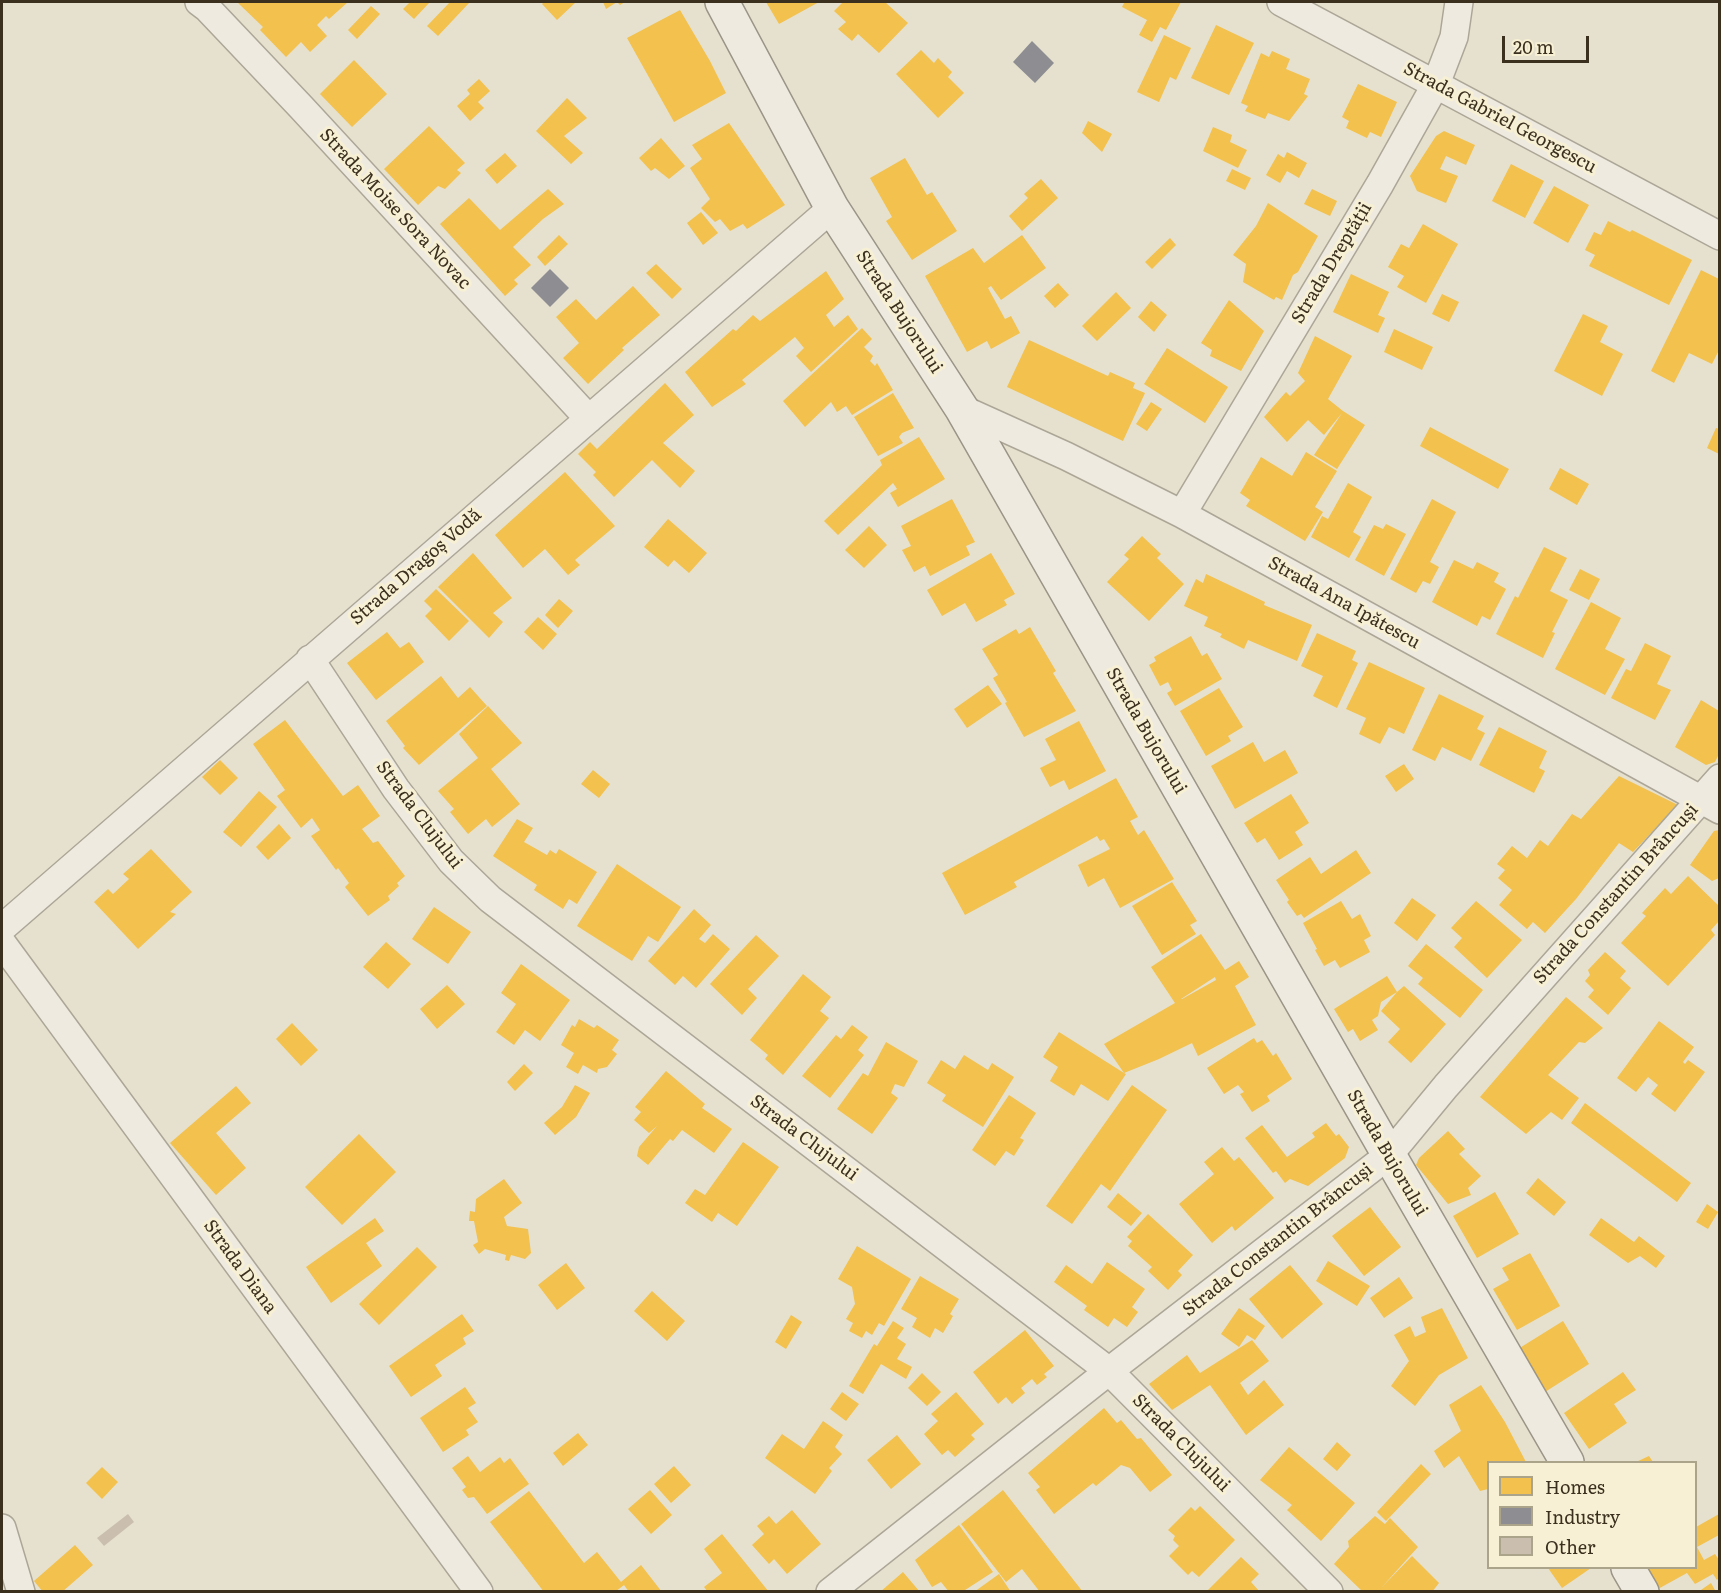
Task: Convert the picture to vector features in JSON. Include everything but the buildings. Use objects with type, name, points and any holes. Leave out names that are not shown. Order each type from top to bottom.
[{"type":"street","name":"Strada Moise Sora Novac","points":[[198,2],[207,8],[301,107],[589,419]]},
{"type":"street","name":"Strada Bujorului","points":[[722,2],[832,208],[962,409],[1566,1461]]},
{"type":"street","name":"Strada Gabriel Georgescu","points":[[1281,2],[1719,236]]},
{"type":"street","name":"Strada Dreptății","points":[[1182,514],[1380,184],[1436,84],[1454,37],[1459,2]]},
{"type":"street","name":"Strada Dragoș Vodă","points":[[2,928],[310,658],[832,208]]},
{"type":"street","name":"Strada Ana Ipătescu","points":[[962,409],[1066,456],[1182,514],[1710,805]]},
{"type":"street","name":"Strada Clujului","points":[[310,658],[396,789],[451,861],[490,899],[1109,1371],[1329,1592]]},
{"type":"street","name":"Strada Constantin Brâncuși","points":[[830,1592],[1109,1371],[1389,1155],[1446,1086],[1710,805],[1719,778]]},
{"type":"street","name":"Strada Diana","points":[[2,943],[479,1592]]},
{"type":"street","points":[[2,1528],[21,1592]]},
{"type":"street","points":[[1629,1569],[1642,1592]]}]
